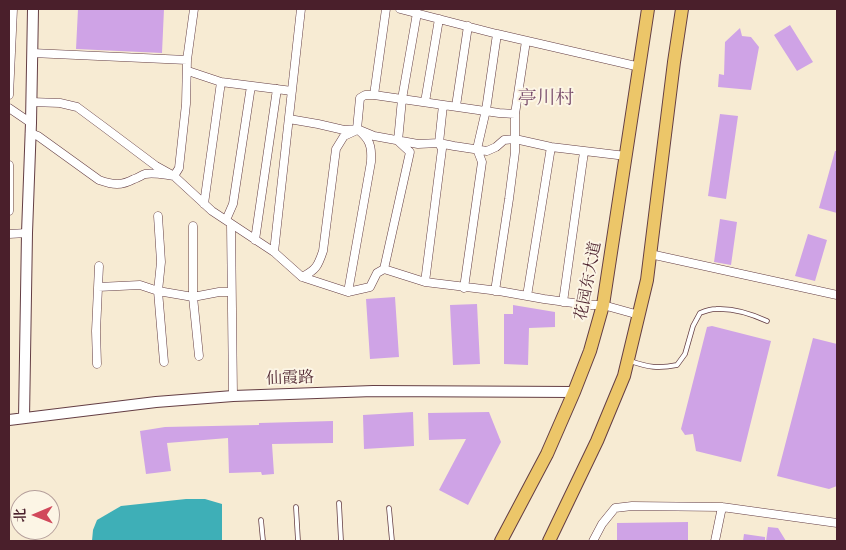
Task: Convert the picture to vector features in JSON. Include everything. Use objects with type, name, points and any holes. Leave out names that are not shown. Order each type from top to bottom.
[{"type":"main road","points":[[638,9],[643,42]]},
{"type":"main road","name":"花园东大道","points":[[501,541],[546,454],[574,392],[590,351],[603,305],[648,9]]},
{"type":"main road","points":[[549,541],[597,440],[624,376],[628,361],[647,280],[682,9]]},
{"type":"street","points":[[9,95],[14,9]]},
{"type":"street","points":[[24,418],[33,9]]},
{"type":"street","points":[[174,176],[179,168],[194,9]]},
{"type":"street","points":[[274,252],[301,9]]},
{"type":"street","points":[[374,95],[386,9]]},
{"type":"street","points":[[400,9],[497,34],[640,67]]},
{"type":"street","points":[[398,141],[402,99],[417,13]]},
{"type":"street","points":[[425,102],[439,19]]},
{"type":"street","points":[[456,106],[468,26]]},
{"type":"street","points":[[464,288],[482,162],[477,149],[486,110],[497,34]]},
{"type":"street","points":[[495,291],[515,152],[516,114],[526,41]]},
{"type":"street","points":[[32,53],[188,60]]},
{"type":"street","points":[[188,72],[220,82],[292,91]]},
{"type":"street","points":[[204,204],[220,82]]},
{"type":"street","points":[[233,396],[228,222],[251,86]]},
{"type":"street","points":[[255,240],[277,89]]},
{"type":"street","points":[[357,129],[360,98],[365,95],[516,114]]},
{"type":"street","points":[[31,102],[77,107],[156,166],[174,176],[204,204],[228,222],[274,252],[302,276],[316,282],[348,292],[370,287],[377,273],[384,269],[425,282],[563,302],[603,305],[639,315]]},
{"type":"street","points":[[425,282],[442,149],[439,143],[443,105]]},
{"type":"street","points":[[9,108],[38,136],[99,180],[114,185],[122,184],[145,174],[153,173],[174,176]]},
{"type":"street","points":[[289,119],[344,130],[357,129],[374,136],[418,144],[439,143],[487,151],[496,147],[504,140],[515,139],[551,147],[626,156]]},
{"type":"street","points":[[302,276],[312,272],[318,265],[322,251],[336,150],[344,136],[357,129]]},
{"type":"street","points":[[348,292],[372,152],[368,139],[357,129]]},
{"type":"street","points":[[384,269],[410,152],[398,141]]},
{"type":"street","points":[[528,296],[551,147]]},
{"type":"street","points":[[563,302],[584,152]]},
{"type":"street","points":[[9,166],[9,211]]},
{"type":"street","points":[[158,216],[161,262],[158,291],[164,362]]},
{"type":"street","points":[[193,226],[193,297],[199,356]]},
{"type":"street","points":[[9,234],[27,233]]},
{"type":"street","points":[[650,254],[837,295]]},
{"type":"street","points":[[96,364],[99,266]]},
{"type":"street","points":[[98,287],[140,285],[158,291],[193,297],[219,292],[231,292]]},
{"type":"street","name":"仙霞路","points":[[9,420],[156,402],[233,396],[373,391],[574,392]]},
{"type":"street","points":[[593,541],[602,524],[615,508],[632,506],[722,507],[837,523]]},
{"type":"street","points":[[715,541],[722,507]]},
{"type":"lane","points":[[628,361],[663,368],[677,365],[685,354],[692,326],[700,313],[715,308],[754,315],[768,321]]},
{"type":"lane","points":[[339,503],[341,541]]},
{"type":"lane","points":[[296,507],[298,541]]},
{"type":"lane","points":[[389,508],[392,541]]},
{"type":"lane","points":[[261,520],[263,541]]},
{"type":"water","points":[[186,499],[205,499],[222,504],[222,541],[92,541],[93,530],[97,520],[121,506]]},
{"type":"building","points":[[78,9],[164,9],[162,53],[76,49]]},
{"type":"building","points":[[790,25],[813,62],[797,71],[774,35]]},
{"type":"building","points":[[740,28],[742,36],[751,37],[759,47],[751,90],[718,87],[719,74],[724,75],[725,42]]},
{"type":"building","points":[[720,114],[738,116],[726,199],[708,196]]},
{"type":"building","points":[[835,151],[837,151],[837,213],[819,208]]},
{"type":"building","points":[[720,219],[737,222],[731,265],[714,262]]},
{"type":"building","points":[[808,234],[827,240],[815,281],[795,276]]},
{"type":"building","points":[[395,297],[399,357],[370,359],[366,299]]},
{"type":"building","points":[[477,304],[480,364],[453,365],[450,305]]},
{"type":"building","points":[[513,305],[555,312],[555,327],[529,328],[528,365],[504,364],[504,314],[513,314]]},
{"type":"building","points":[[712,326],[771,341],[741,462],[696,451],[693,434],[685,435],[681,429],[707,327]]},
{"type":"building","points":[[813,338],[837,344],[837,486],[829,489],[777,476]]},
{"type":"building","points":[[413,412],[414,446],[364,449],[363,415]]},
{"type":"building","points":[[489,412],[501,442],[468,505],[439,490],[466,439],[429,440],[428,413]]},
{"type":"building","points":[[333,421],[333,443],[272,444],[274,474],[262,475],[261,472],[229,473],[228,438],[167,443],[171,471],[146,474],[140,431],[165,427]]},
{"type":"building","points":[[688,522],[688,541],[617,541],[617,523]]},
{"type":"building","points":[[768,527],[778,528],[786,541],[766,541]]},
{"type":"building","points":[[744,534],[765,537],[765,541],[743,541]]},
{"type":"district","name":"亭川村","points":[[546,99]]}]
